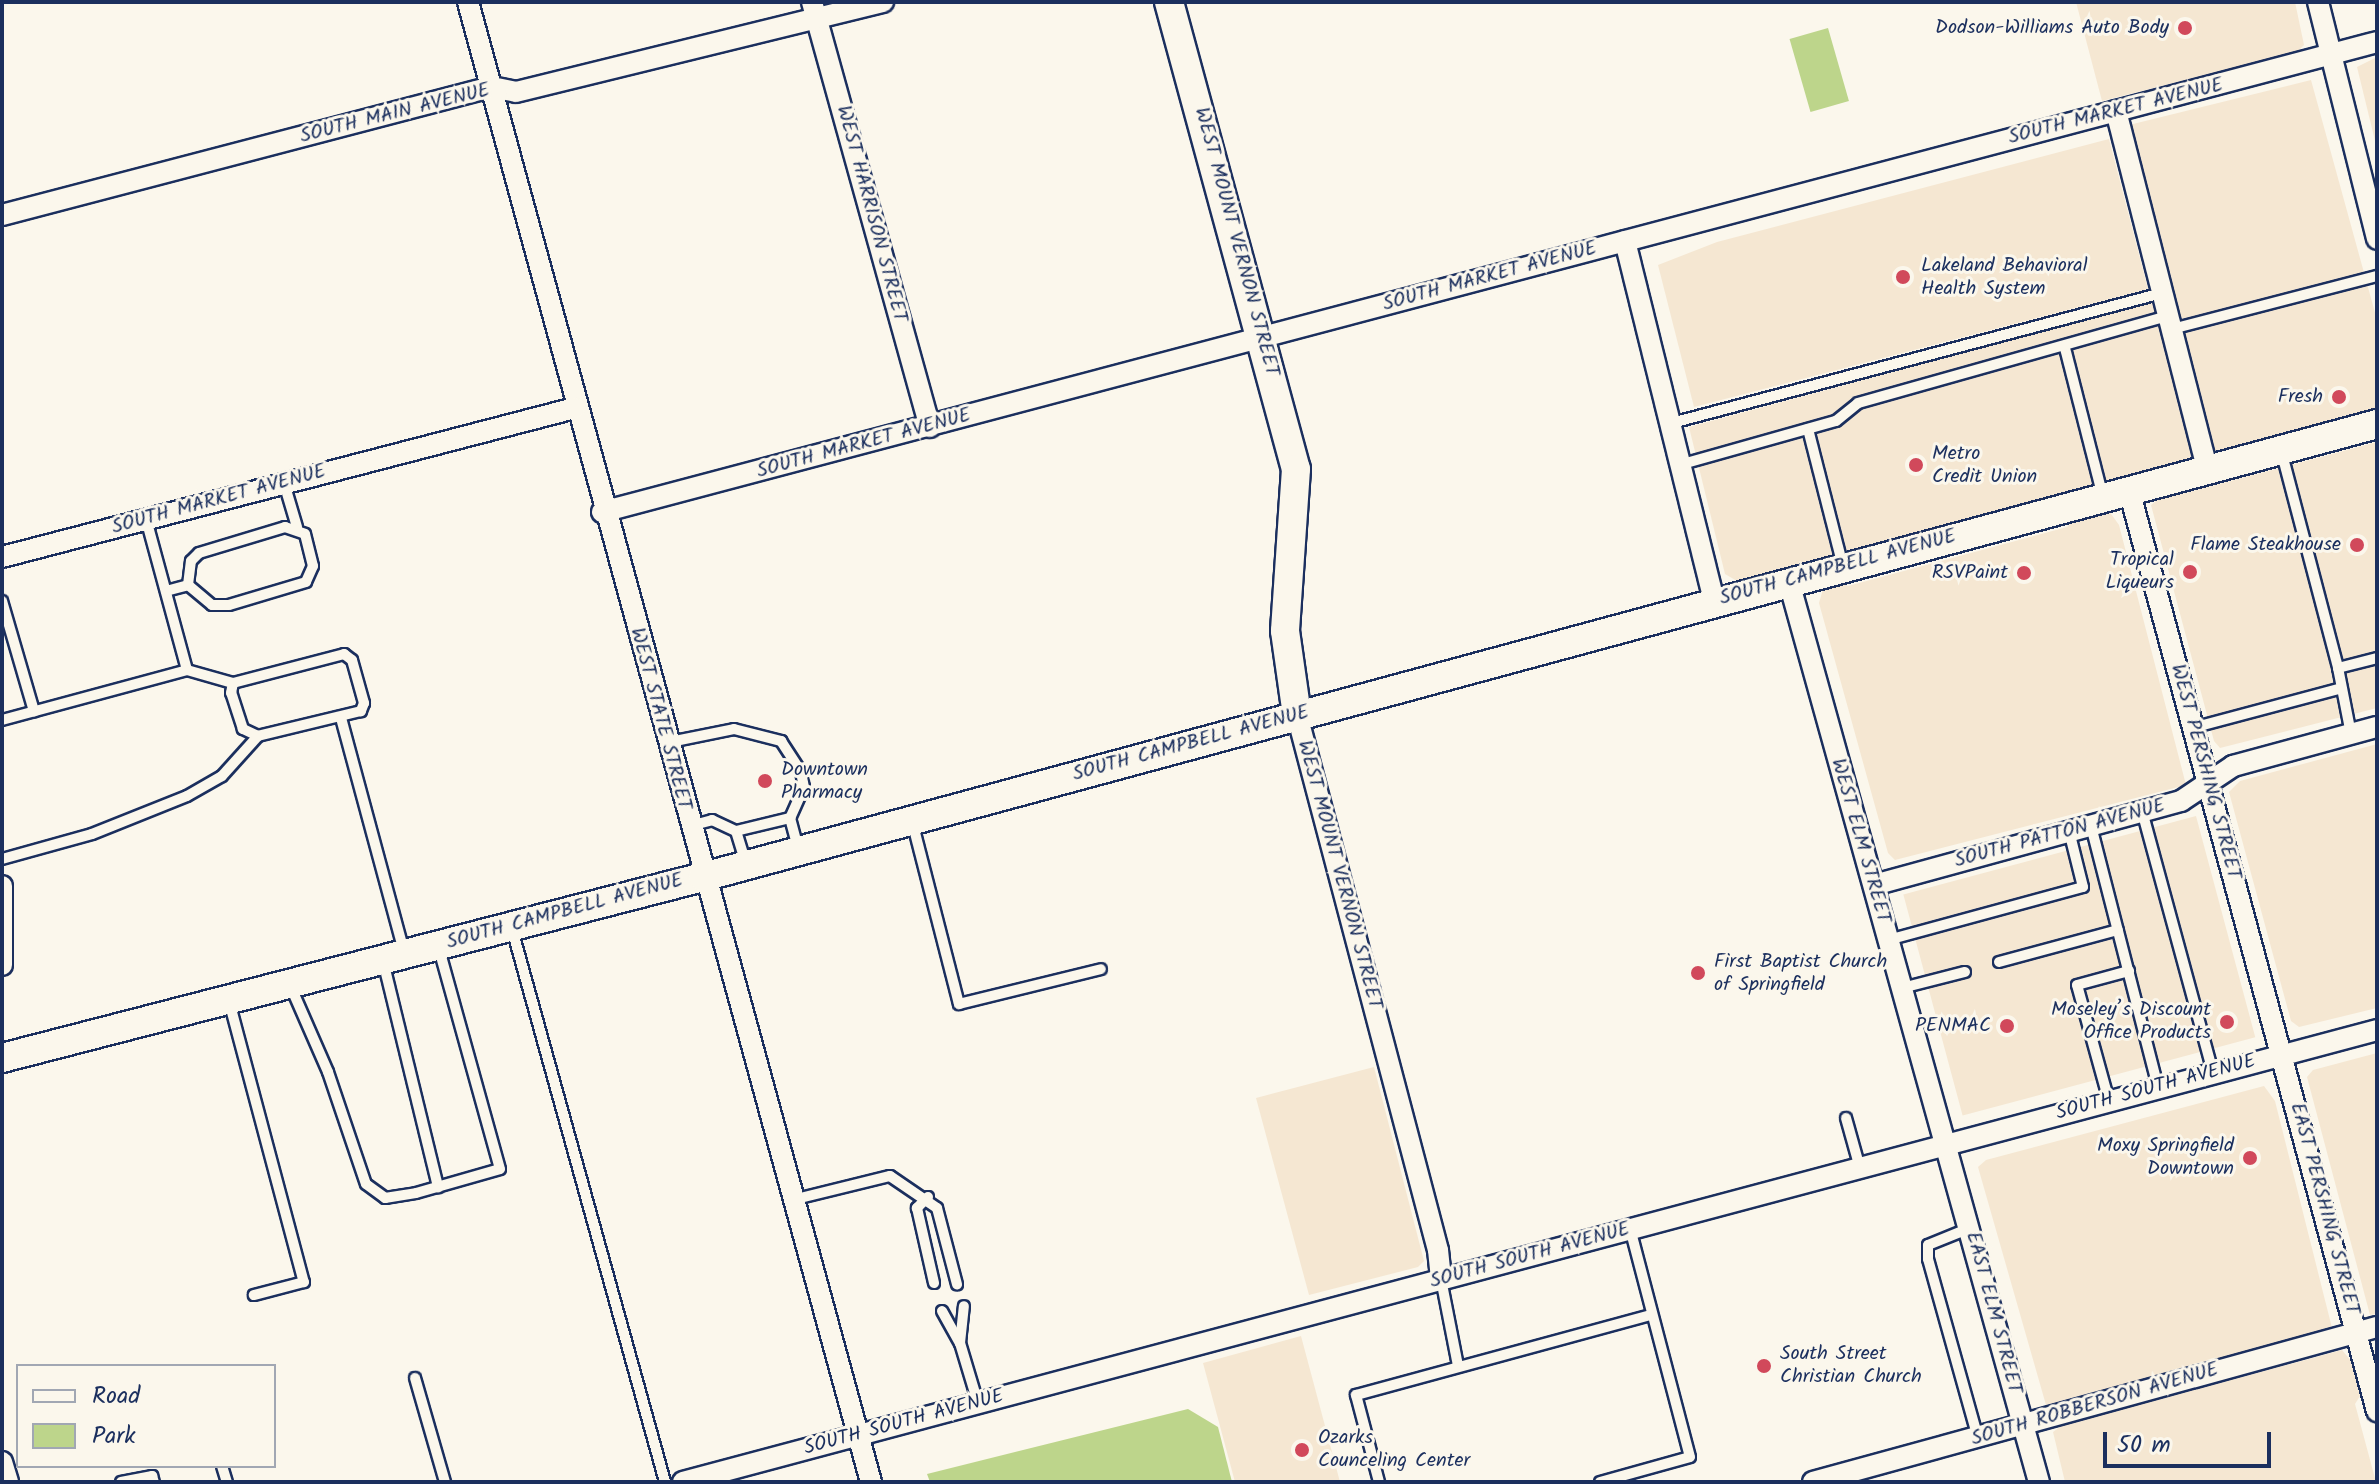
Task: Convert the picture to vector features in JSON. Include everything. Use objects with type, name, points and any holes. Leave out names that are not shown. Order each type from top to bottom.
[{"type":"main road","name":"WEST MOUNT VERNON STREET","points":[[1169,2],[1263,337],[1296,469],[1285,631],[1297,715]]},
{"type":"main road","name":"SOUTH CAMPBELL AVENUE","points":[[2,1058],[703,877],[1540,647],[1586,640],[1686,614],[1714,600],[2377,424]]},
{"type":"street","name":"WEST STATE STREET","points":[[468,2],[602,512],[871,1482]]},
{"type":"street","name":"SOUTH MAIN AVENUE","points":[[2,215],[491,87],[516,92],[814,10],[883,2]]},
{"type":"street","points":[[2318,2],[2377,239]]},
{"type":"street","name":"WEST HARRISON STREET","points":[[814,10],[930,427]]},
{"type":"street","name":"SOUTH MARKET AVENUE","points":[[602,512],[2377,42]]},
{"type":"street","points":[[2116,111],[2207,469]]},
{"type":"street","points":[[1625,241],[1678,465],[1714,600]]},
{"type":"street","name":"SOUTH MARKET AVENUE","points":[[2,557],[575,408]]},
{"type":"street","name":"WEST PERSHING STREET","points":[[2116,494],[2192,728],[2282,1053]]},
{"type":"street","name":"WEST ELM STREET","points":[[1789,582],[1948,1144]]},
{"type":"street","name":"WEST MOUNT VERNON STREET","points":[[1297,715],[1438,1250],[1441,1279]]},
{"type":"street","name":"SOUTH PATTON AVENUE","points":[[1874,885],[2181,801],[2233,766],[2377,727]]},
{"type":"street","points":[[2,886],[2,965]]},
{"type":"street","name":"SOUTH SOUTH AVENUE","points":[[683,1482],[2377,1030]]},
{"type":"street","name":"EAST PERSHING STREET","points":[[2282,1053],[2367,1329],[2377,1411]]},
{"type":"street","name":"EAST ELM STREET","points":[[1948,1144],[2039,1482]]},
{"type":"street","name":"SOUTH ROBBERSON AVENUE","points":[[1813,1482],[2367,1329]]},
{"type":"street","points":[[2,1462],[8,1482]]},
{"type":"lane","points":[[1678,465],[1836,421],[1858,403],[2065,348],[2377,276]]},
{"type":"lane","points":[[1668,424],[2162,293]]},
{"type":"lane","points":[[2065,348],[2116,494]]},
{"type":"lane","points":[[1808,429],[1843,568]]},
{"type":"lane","points":[[2281,450],[2338,668],[2339,689],[2351,734]]},
{"type":"lane","points":[[188,585],[212,605],[229,605],[306,582],[313,566],[305,534],[297,527],[284,483]]},
{"type":"lane","points":[[146,519],[187,670]]},
{"type":"lane","points":[[188,585],[191,561],[199,553],[297,527]]},
{"type":"lane","points":[[166,591],[188,585]]},
{"type":"lane","points":[[2,601],[34,711]]},
{"type":"lane","points":[[2,720],[187,670],[233,683],[344,654],[352,660],[364,703],[361,711],[341,718],[258,736],[222,776],[187,796],[92,834],[2,859]]},
{"type":"lane","points":[[2338,668],[2377,658]]},
{"type":"lane","points":[[233,683],[231,693],[243,729],[258,736]]},
{"type":"lane","points":[[2192,728],[2339,689]]},
{"type":"lane","points":[[341,718],[394,957],[438,1187]]},
{"type":"lane","points":[[666,743],[734,729],[781,741],[789,749],[804,787],[790,818],[798,850]]},
{"type":"lane","points":[[2142,811],[2213,1072]]},
{"type":"lane","points":[[689,826],[712,820],[736,831],[790,818]]},
{"type":"lane","points":[[912,820],[959,1004],[1101,969]]},
{"type":"lane","points":[[2091,826],[2158,1087]]},
{"type":"lane","points":[[736,831],[747,865]]},
{"type":"lane","points":[[1888,940],[2083,887],[2069,831]]},
{"type":"lane","points":[[512,926],[665,1482]]},
{"type":"lane","points":[[1999,962],[2118,930]]},
{"type":"lane","points":[[289,984],[328,1072],[366,1184],[385,1198],[438,1187],[500,1169],[438,945]]},
{"type":"lane","points":[[2109,1101],[2077,985],[2129,971]]},
{"type":"lane","points":[[1902,988],[1965,972]]},
{"type":"lane","points":[[229,999],[304,1282],[254,1295]]},
{"type":"lane","points":[[1846,1118],[1860,1168]]},
{"type":"lane","points":[[792,1200],[890,1176],[928,1197],[937,1208],[957,1284]]},
{"type":"lane","points":[[928,1197],[917,1208],[934,1283]]},
{"type":"lane","points":[[1970,1228],[1928,1245],[1928,1259],[1978,1438]]},
{"type":"lane","points":[[1600,1482],[1690,1457],[1630,1229]]},
{"type":"lane","points":[[1441,1279],[1458,1366]]},
{"type":"lane","points":[[960,1343],[964,1306]]},
{"type":"lane","points":[[942,1311],[960,1343],[978,1403]]},
{"type":"lane","points":[[1379,1482],[1356,1395],[1651,1315]]},
{"type":"lane","points":[[415,1378],[445,1482]]},
{"type":"lane","points":[[121,1482],[152,1476],[154,1482]]},
{"type":"shaded area","points":[[2076,2],[2295,2],[2304,45],[2297,52],[2102,101]]},
{"type":"shaded area","points":[[2377,57],[2377,149],[2357,67]]},
{"type":"shaded area","points":[[2311,80],[2377,320],[2377,413],[2217,453],[2210,447],[2129,125]]},
{"type":"shaded area","name":"Lakeland Behavioral Health System","points":[[2109,139],[2148,289],[1694,407],[1658,265],[1717,242]]},
{"type":"shaded area","points":[[2154,302],[2193,452],[2189,461],[1737,581],[1725,574],[1689,427]]},
{"type":"shaded area","points":[[2377,442],[2377,708],[2220,748],[2214,741],[2151,505],[2169,491],[2178,495]]},
{"type":"shaded area","points":[[2109,511],[2119,525],[2186,785],[1895,860],[1888,853],[1819,603],[1823,589],[1837,581],[1848,586],[2067,527],[2077,517]]},
{"type":"shaded area","points":[[2377,744],[2377,1008],[2299,1027],[2291,1021],[2229,792],[2240,781]]},
{"type":"shaded area","points":[[2196,816],[2255,1037],[1963,1116],[1903,894]]},
{"type":"shaded area","points":[[2377,1053],[2377,1314],[2370,1315],[2307,1077],[2313,1070]]},
{"type":"shaded area","points":[[1374,1067],[1424,1261],[1418,1267],[1309,1295],[1256,1098]]},
{"type":"shaded area","points":[[2264,1086],[2275,1101],[2332,1328],[2046,1405],[1978,1167],[1986,1160]]},
{"type":"shaded area","points":[[1301,1336],[1340,1482],[1235,1482],[1203,1363]]},
{"type":"shaded area","points":[[2342,1350],[2351,1361],[2360,1396],[2355,1404],[2376,1482],[2065,1482],[2053,1432],[2061,1426]]},
{"type":"green space","points":[[1828,28],[1849,101],[1810,112],[1790,39]]},
{"type":"green space","points":[[1188,1409],[1218,1427],[1232,1482],[930,1482],[927,1474]]},
{"type":"place","name":"Dodson-Williams Auto Body","points":[[2185,28]]},
{"type":"place","name":"Lakeland Behavioral Health System","points":[[1903,277]]},
{"type":"place","name":"Fresh","points":[[2339,397]]},
{"type":"place","name":"Metro Credit Union","points":[[1916,465]]},
{"type":"place","name":"Flame Steakhouse","points":[[2357,545]]},
{"type":"place","name":"Tropical Liqueurs","points":[[2190,572]]},
{"type":"place","name":"RSVPaint","points":[[2024,573]]},
{"type":"place","name":"Downtown Pharmacy","points":[[765,781]]},
{"type":"place","name":"First Baptist Church of Springfield","points":[[1698,973]]},
{"type":"place","name":"Moseley’s Discount Office Products","points":[[2227,1022]]},
{"type":"place","name":"PENMAC","points":[[2007,1026]]},
{"type":"place","name":"Moxy Springfield Downtown","points":[[2250,1158]]},
{"type":"place","name":"South Street Christian Church","points":[[1764,1366]]},
{"type":"place","name":"Ozarks Counceling Center","points":[[1302,1450]]}]
